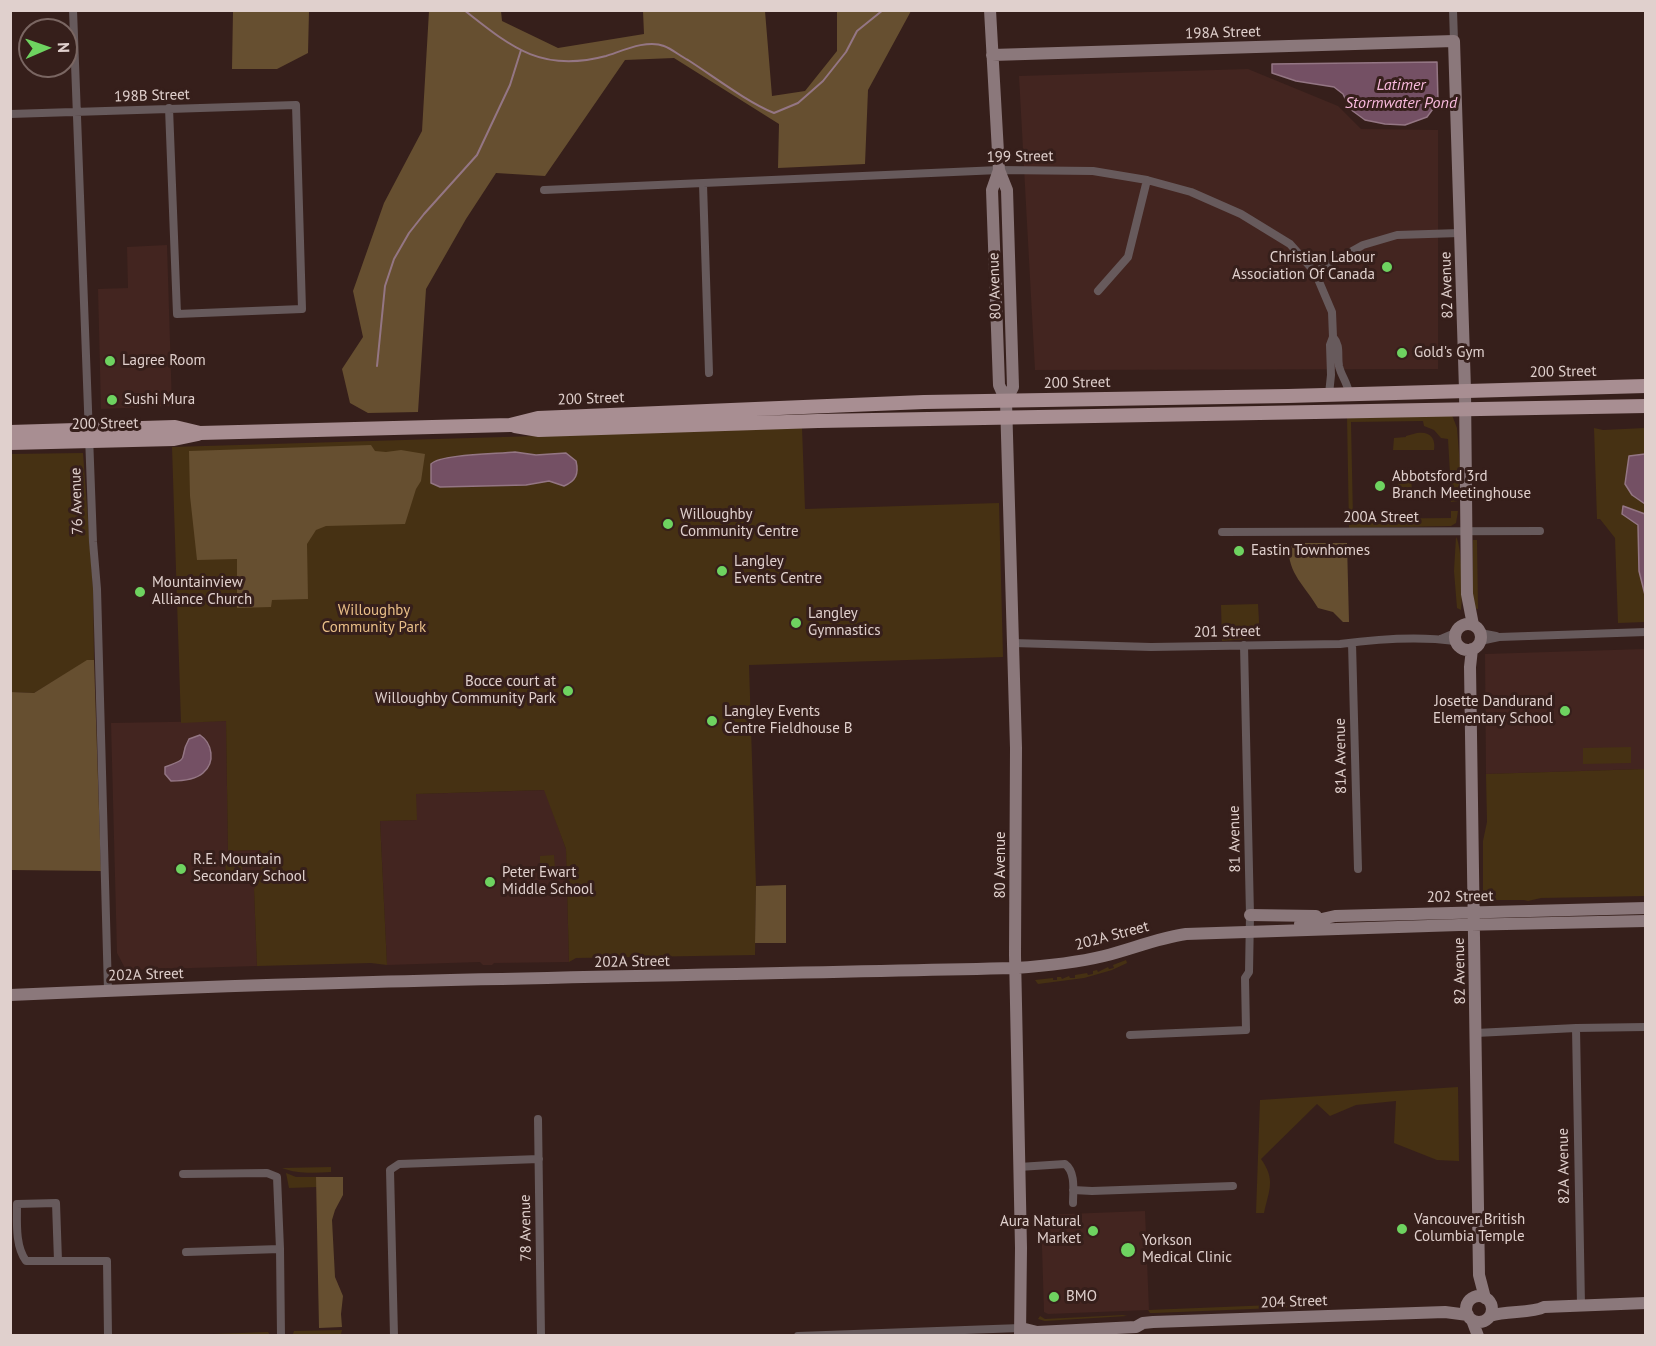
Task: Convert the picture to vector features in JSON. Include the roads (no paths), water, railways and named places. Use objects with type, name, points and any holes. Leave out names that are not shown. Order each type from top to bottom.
[{"type":"main road","name":"80 Avenue","points":[[990,10],[999,170],[1007,190],[1012,340],[1013,387],[1006,401],[1006,418],[1016,790],[1018,1167],[1022,1333]]},
{"type":"main road","name":"198A Street","points":[[992,55],[1454,41]]},
{"type":"main road","name":"82 Avenue","points":[[1454,41],[1466,409],[1467,637],[1470,667],[1479,1310]]},
{"type":"main road","name":"200 Street","points":[[10,443],[175,427],[200,433],[510,424],[538,418],[924,402],[1646,386]]},
{"type":"main road","name":"200 Street","points":[[510,424],[538,430],[818,421],[1646,406]]},
{"type":"main road","name":"200 Street","points":[[10,432],[89,435]]},
{"type":"main road","name":"202 Street","points":[[1250,931],[1646,908]]},
{"type":"main road","points":[[1250,915],[1335,916]]},
{"type":"main road","name":"202 Street","points":[[1276,930],[1335,916],[1646,921]]},
{"type":"main road","name":"202A Street","points":[[10,995],[385,981],[532,980],[1016,968],[1050,966],[1102,956],[1172,936],[1250,931]]},
{"type":"main road","name":"204 Street","points":[[1022,1333],[1136,1327],[1143,1323],[1479,1310],[1509,1311],[1544,1307],[1646,1303]]},
{"type":"main road","points":[[1479,1310],[1480,1335]]},
{"type":"street","name":"76 Avenue","points":[[73,10],[93,542],[97,589],[108,991]]},
{"type":"street","name":"82 Avenue","points":[[1453,10],[1454,41]]},
{"type":"street","name":"198B Street","points":[[10,114],[77,113],[170,108],[296,105],[302,309],[177,314],[170,108]]},
{"type":"street","name":"199 Street","points":[[543,190],[999,170],[1093,171],[1147,180],[1191,192],[1241,214],[1290,244],[1315,272]]},
{"type":"street","points":[[1098,291],[1128,257],[1147,180]]},
{"type":"street","points":[[703,184],[709,373]]},
{"type":"street","points":[[1329,394],[1330,345],[1333,337],[1332,312],[1315,272],[1364,245],[1397,235],[1460,233]]},
{"type":"street","points":[[1333,337],[1338,343],[1339,367],[1347,382],[1349,394]]},
{"type":"street","name":"200A Street","points":[[1222,532],[1540,531]]},
{"type":"street","name":"201 Street","points":[[1013,643],[1151,647],[1352,643],[1646,632]]},
{"type":"street","name":"81A Avenue","points":[[1352,643],[1358,869]]},
{"type":"street","name":"81 Avenue","points":[[1130,1035],[1246,1030],[1245,978],[1249,972],[1250,915],[1244,645]]},
{"type":"street","points":[[1476,1033],[1646,1027]]},
{"type":"street","name":"82A Avenue","points":[[1576,1028],[1581,1305]]},
{"type":"street","name":"78 Avenue","points":[[538,1119],[541,1335]]},
{"type":"street","points":[[394,1335],[390,1170],[399,1164],[539,1159]]},
{"type":"street","points":[[1018,1167],[1065,1164],[1069,1167],[1073,1177],[1073,1203]]},
{"type":"street","points":[[183,1174],[267,1173],[277,1177],[281,1335]]},
{"type":"street","points":[[1073,1190],[1233,1186]]},
{"type":"street","points":[[58,1261],[56,1203],[16,1204],[21,1254],[26,1261],[58,1261],[107,1261],[108,1335]]},
{"type":"street","points":[[186,1252],[280,1250]]},
{"type":"street","name":"204 Street","points":[[798,1335],[1022,1333]]},
{"type":"water","name":"Latimer Stormwater Pond","points":[[1437,62],[1438,102],[1427,117],[1405,125],[1365,120],[1350,109],[1343,94],[1334,87],[1296,81],[1272,73],[1272,64]]},
{"type":"water","points":[[515,452],[536,455],[566,453],[576,461],[576,476],[564,486],[549,481],[526,485],[440,487],[431,483],[431,464],[437,461],[457,456]]},
{"type":"water","points":[[1646,454],[1645,504],[1632,495],[1625,484],[1629,456]]},
{"type":"water","points":[[1623,506],[1645,514],[1645,595],[1639,571],[1638,525],[1622,514]]},
{"type":"water","points":[[200,735],[210,748],[211,758],[207,769],[192,779],[171,781],[165,774],[165,767],[182,759],[189,739]]},
{"type":"waterway","points":[[464,10],[513,46],[546,59],[583,60],[642,45],[664,46],[742,96],[774,113],[798,103],[823,81],[846,52],[857,31],[883,10]]},
{"type":"waterway","points":[[377,366],[385,286],[394,259],[409,233],[424,214],[477,155],[510,85],[521,50]]},
{"type":"place","name":"Christian Labour Association Of Canada","points":[[1387,267]]},
{"type":"place","name":"Gold's Gym","points":[[1402,353]]},
{"type":"place","name":"Lagree Room","points":[[110,361]]},
{"type":"place","name":"Sushi Mura","points":[[112,400]]},
{"type":"place","name":"Abbotsford 3rd Branch Meetinghouse","points":[[1380,486]]},
{"type":"place","name":"Willoughby Community Centre","points":[[668,524]]},
{"type":"place","name":"Eastin Townhomes","points":[[1239,551]]},
{"type":"place","name":"Langley Events Centre","points":[[722,571]]},
{"type":"place","name":"Mountainview Alliance Church","points":[[140,592]]},
{"type":"place","name":"Langley Gymnastics","points":[[796,623]]},
{"type":"place","name":"Bocce court at Willoughby Community Park","points":[[568,691]]},
{"type":"place","name":"Josette Dandurand Elementary School","points":[[1565,711]]},
{"type":"place","name":"Langley Events Centre Fieldhouse B","points":[[712,721]]},
{"type":"place","name":"R.E. Mountain Secondary School","points":[[181,869]]},
{"type":"place","name":"Peter Ewart Middle School","points":[[490,882]]},
{"type":"place","name":"Vancouver British Columbia Temple","points":[[1402,1229]]},
{"type":"place","name":"Aura Natural Market","points":[[1093,1231]]},
{"type":"place","name":"Yorkson Medical Clinic","points":[[1128,1250]]},
{"type":"place","name":"BMO","points":[[1054,1297]]},
{"type":"park label","name":"Willoughby Community Park","points":[[374,620]]}]
